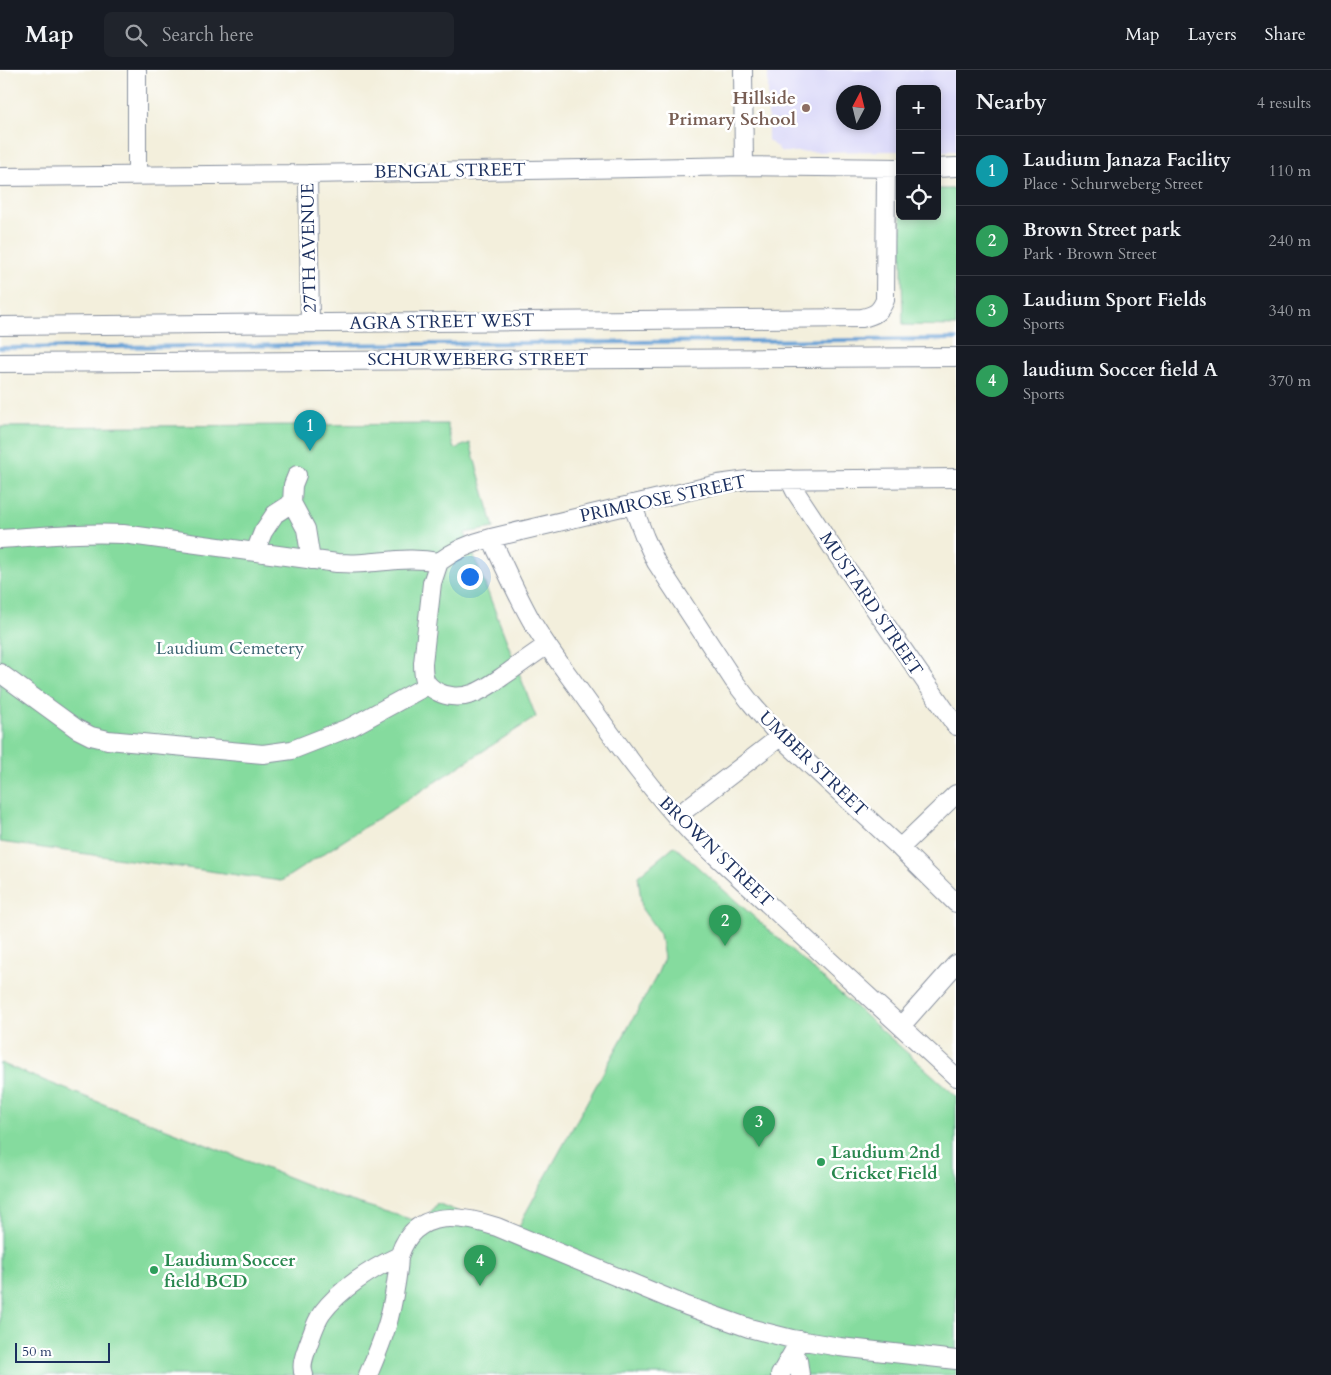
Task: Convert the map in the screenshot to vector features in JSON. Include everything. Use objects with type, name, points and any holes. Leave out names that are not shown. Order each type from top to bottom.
[{"type":"street","points":[[137,70],[137,175]]},
{"type":"street","points":[[743,70],[744,166]]},
{"type":"street","name":"BENGAL STREET","points":[[0,177],[308,174],[744,166],[893,168]]},
{"type":"street","name":"AGRA STREET WEST","points":[[0,326],[862,318],[872,316],[881,308],[885,300],[893,168]]},
{"type":"street","points":[[941,168],[956,168]]},
{"type":"street","name":"27TH AVENUE","points":[[308,174],[310,323]]},
{"type":"street","name":"SCHURWEBERG STREET","points":[[0,363],[956,357]]},
{"type":"street","points":[[297,474],[293,485],[292,503],[306,529],[312,560]]},
{"type":"street","name":"PRIMROSE STREET","points":[[438,562],[448,554],[468,544],[718,484],[748,480],[956,478]]},
{"type":"street","name":"MUSTARD STREET","points":[[789,479],[834,550],[956,726]]},
{"type":"street","points":[[255,552],[263,532],[275,514],[292,503]]},
{"type":"street","name":"UMBER STREET","points":[[632,504],[644,538],[656,562],[734,681],[780,737],[900,848],[956,903]]},
{"type":"street","points":[[0,539],[69,534],[114,534],[337,563],[405,559],[438,562],[432,583],[423,674],[428,685],[443,695],[471,695],[495,682],[547,645]]},
{"type":"street","name":"BROWN STREET","points":[[491,538],[513,586],[547,645],[632,763],[676,817],[692,835],[956,1077]]},
{"type":"street","points":[[0,673],[77,729],[91,736],[108,740],[263,754],[292,750],[351,727],[428,685]]},
{"type":"street","points":[[676,817],[780,737]]},
{"type":"street","points":[[900,848],[956,794]]},
{"type":"street","points":[[901,1026],[956,964]]},
{"type":"street","points":[[368,1375],[389,1318],[399,1256],[408,1237],[424,1224],[436,1219],[447,1218],[469,1219],[497,1227],[687,1306],[750,1328],[796,1347],[840,1347],[956,1360]]},
{"type":"street","points":[[304,1375],[302,1365],[304,1356],[321,1314],[336,1297],[365,1274],[399,1256]]},
{"type":"street","points":[[780,1375],[796,1347]]},
{"type":"street","points":[[796,1347],[800,1375]]},
{"type":"shaded area","name":"Hillside Primary School","points":[[768,70],[956,70],[956,151],[941,151],[941,85],[896,85],[896,151],[782,152],[768,140]]},
{"type":"green space","points":[[941,189],[956,189],[956,326],[903,325],[901,220],[941,220]]},
{"type":"green space","name":"Laudium Cemetery","points":[[447,424],[454,449],[470,443],[494,528],[465,533],[536,717],[281,881],[0,842],[0,427]]},
{"type":"green space","points":[[674,846],[956,1096],[956,1375],[0,1375],[0,1063],[338,1197],[423,1223],[437,1203],[515,1235],[656,977],[664,958],[660,934],[642,909],[638,876]]},
{"type":"waterway","points":[[0,348],[956,339]]},
{"type":"place","name":"Hillside Primary School","points":[[806,108]]},
{"type":"place","name":"Laudium Janaza Facility","points":[[310,451]]},
{"type":"place","name":"Brown Street park","points":[[725,946]]},
{"type":"place","name":"Laudium Sport Fields","points":[[759,1147]]},
{"type":"place","name":"Laudium 2nd Cricket Field","points":[[821,1162]]},
{"type":"place","name":"Laudium Soccer field BCD","points":[[154,1270]]},
{"type":"place","name":"laudium Soccer field A","points":[[480,1286]]}]
